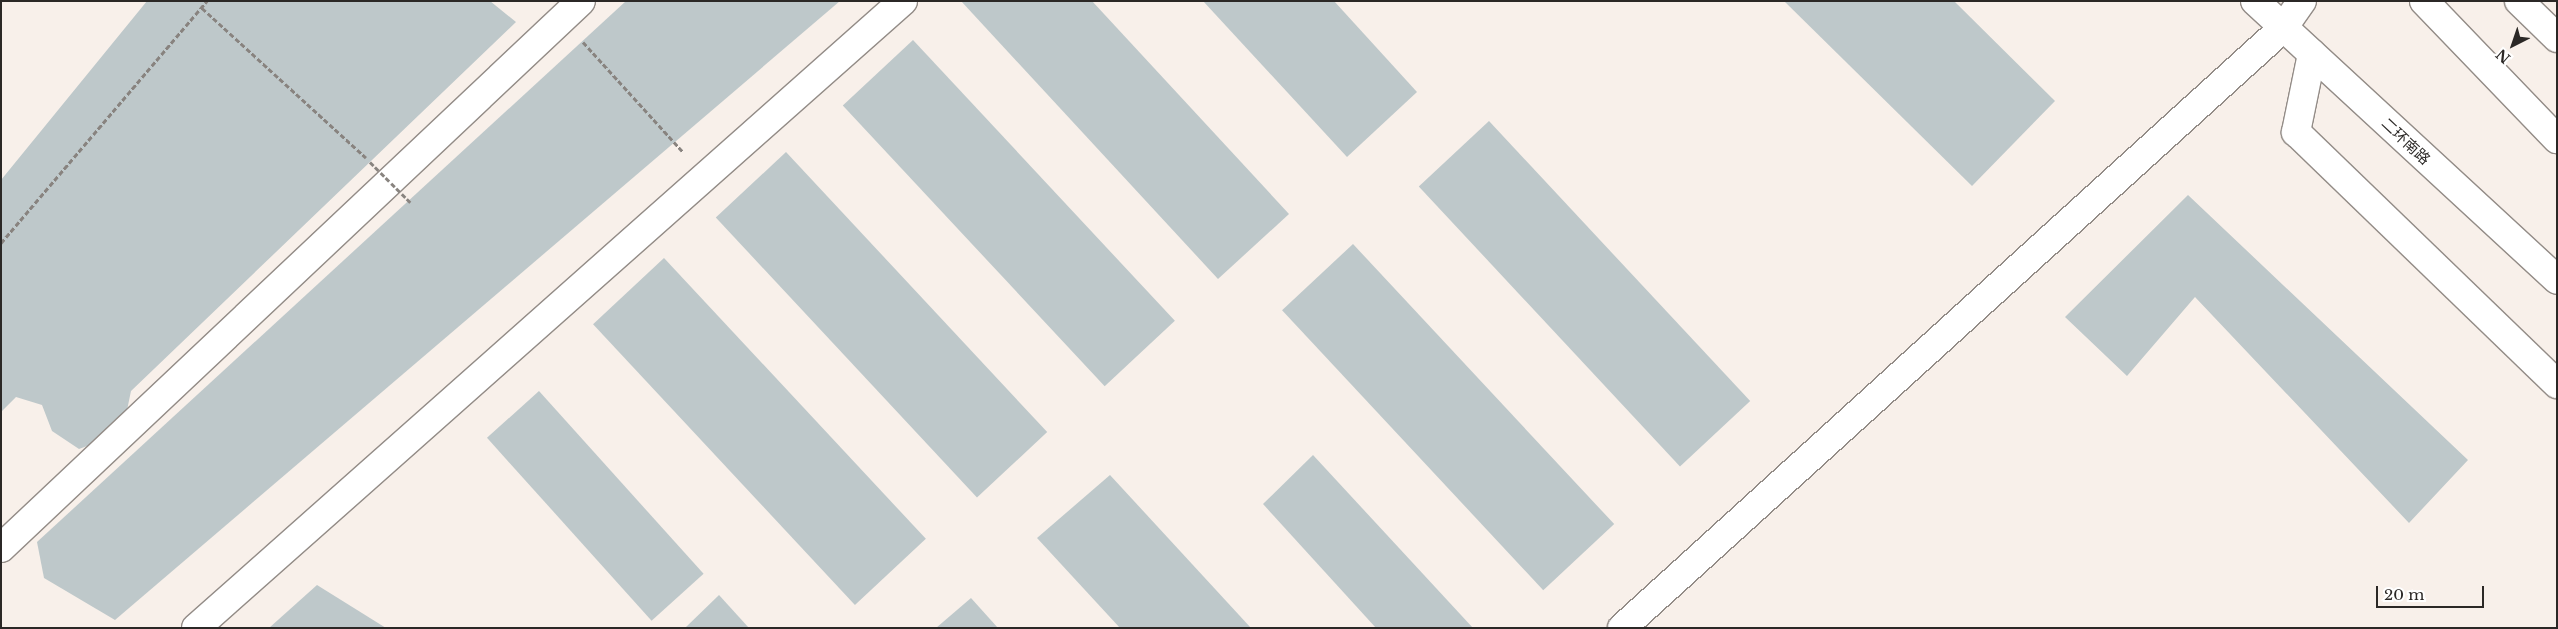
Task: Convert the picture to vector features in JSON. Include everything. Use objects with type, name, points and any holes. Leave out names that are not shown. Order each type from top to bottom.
[{"type":"main road","points":[[1,548],[581,1]]},
{"type":"main road","points":[[196,628],[902,1]]},
{"type":"main road","name":"二环南路","points":[[2255,1],[2282,28],[2557,280]]},
{"type":"main road","points":[[1622,628],[2282,28],[2302,1]]},
{"type":"main road","points":[[2424,1],[2557,139]]},
{"type":"main road","points":[[2519,1],[2557,38]]},
{"type":"main road","points":[[2312,54],[2296,132],[2557,384]]},
{"type":"path","points":[[1,243],[208,1]]},
{"type":"path","points":[[202,8],[370,162],[411,203]]},
{"type":"path","points":[[562,20],[705,176]]},
{"type":"building","points":[[147,1],[490,1],[516,22],[131,391],[126,415],[106,439],[79,449],[52,431],[42,405],[16,397],[1,412],[1,180]]},
{"type":"building","points":[[626,1],[840,1],[115,620],[44,578],[37,542]]},
{"type":"building","points":[[961,1],[1092,1],[1289,214],[1218,279]]},
{"type":"building","points":[[1203,1],[1334,1],[1417,92],[1347,157]]},
{"type":"building","points":[[1784,1],[1954,1],[2055,101],[1972,186]]},
{"type":"building","points":[[913,40],[1175,321],[1105,386],[843,105]]},
{"type":"building","points":[[1489,121],[1750,401],[1680,467],[1419,186]]},
{"type":"building","points":[[786,152],[1047,432],[977,498],[716,217]]},
{"type":"building","points":[[2188,195],[2468,460],[2409,523],[2195,297],[2127,376],[2065,317]]},
{"type":"building","points":[[1353,244],[1614,524],[1543,590],[1282,310]]},
{"type":"building","points":[[664,258],[926,539],[855,605],[593,324]]},
{"type":"building","points":[[539,391],[704,574],[652,621],[487,438]]},
{"type":"building","points":[[1313,455],[1473,628],[1376,628],[1263,504]]},
{"type":"building","points":[[1110,475],[1251,628],[1120,628],[1037,538]]},
{"type":"building","points":[[317,585],[386,628],[269,628]]},
{"type":"building","points":[[719,595],[749,628],[685,628]]},
{"type":"building","points":[[971,598],[998,628],[936,628]]}]
